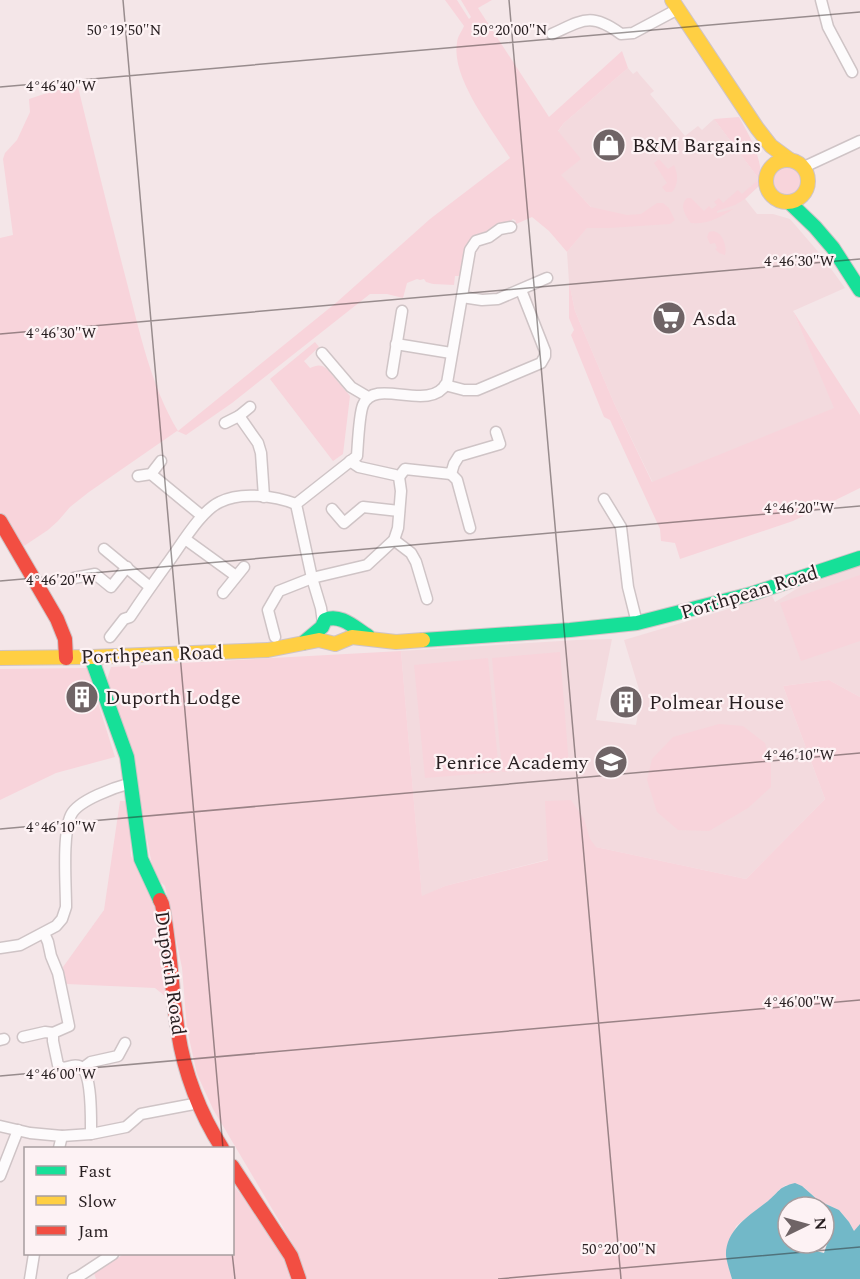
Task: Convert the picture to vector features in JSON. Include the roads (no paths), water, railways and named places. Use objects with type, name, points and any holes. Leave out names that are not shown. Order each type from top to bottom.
[{"type":"main road","points":[[675,4],[771,146],[804,168],[808,178],[807,188],[816,212],[833,248],[860,290]]},
{"type":"main road","points":[[757,128],[769,170]]},
{"type":"main road","points":[[790,160],[782,160],[769,170],[766,177],[768,191],[777,200],[789,202],[799,199],[807,188]]},
{"type":"main road","points":[[789,202],[833,248]]},
{"type":"main road","points":[[0,521],[57,619],[65,639],[66,658]]},
{"type":"main road","name":"Porthpean Road","points":[[0,658],[66,658],[268,650],[319,640],[335,642],[352,637],[396,642],[637,623],[751,594],[860,558]]},
{"type":"main road","points":[[331,622],[347,627],[345,639],[335,642],[322,635],[331,622]]},
{"type":"main road","name":"Porthpean Road","points":[[303,643],[331,622],[373,638]]},
{"type":"main road","name":"Duporth Road","points":[[91,657],[127,757],[141,859],[162,904],[168,934],[179,1035],[186,1070],[211,1131],[221,1147]]},
{"type":"main road","points":[[234,1169],[291,1256],[299,1279]]},
{"type":"street","points":[[821,0],[828,27],[852,72]]},
{"type":"street","points":[[552,34],[584,20],[596,20],[621,34],[633,33],[675,4]]},
{"type":"street","points":[[804,168],[860,141]]},
{"type":"street","points":[[296,504],[357,456],[362,406],[368,397],[382,393],[423,396],[439,392],[447,383],[472,245],[476,241],[492,236],[500,229],[511,227]]},
{"type":"street","points":[[462,297],[482,300],[498,299],[547,278]]},
{"type":"street","points":[[445,385],[464,390],[477,390],[531,368],[543,360],[545,356],[543,346],[521,290]]},
{"type":"street","points":[[392,373],[402,311]]},
{"type":"street","points":[[396,344],[452,353]]},
{"type":"street","points":[[322,353],[351,387],[368,397]]},
{"type":"street","points":[[225,423],[250,407]]},
{"type":"street","points":[[239,416],[258,443],[263,465],[264,497]]},
{"type":"street","points":[[451,474],[459,456],[500,444],[496,432]]},
{"type":"street","points":[[138,476],[151,474],[161,461]]},
{"type":"street","points":[[275,636],[268,610],[279,591],[312,578],[367,565],[394,540],[398,528],[401,491],[399,477],[359,467],[350,461]]},
{"type":"street","points":[[399,477],[405,469],[451,474],[457,480],[470,528]]},
{"type":"street","points":[[151,474],[202,516]]},
{"type":"street","points":[[110,637],[124,618],[130,617],[202,516],[213,506],[222,500],[238,497],[283,499],[296,504]]},
{"type":"street","points":[[604,499],[621,527],[628,587],[637,623]]},
{"type":"street","points":[[296,504],[312,578],[319,600],[331,622]]},
{"type":"street","points":[[332,509],[344,523],[363,507],[399,511]]},
{"type":"street","points":[[185,539],[236,576]]},
{"type":"street","points":[[394,540],[417,562],[426,599]]},
{"type":"street","points":[[104,549],[150,587]]},
{"type":"street","points":[[74,578],[95,574],[111,587],[126,567]]},
{"type":"street","points":[[223,593],[244,567]]},
{"type":"street","points":[[0,948],[20,945],[56,926],[62,919],[66,907],[66,834],[71,814],[80,805],[116,787],[131,783]]},
{"type":"street","points":[[23,1037],[45,1032],[53,1033],[69,1026],[58,973],[44,933]]},
{"type":"street","points":[[53,1033],[58,1065],[63,1068],[77,1065],[83,1068],[87,1076],[91,1100],[91,1134]]},
{"type":"street","points":[[83,1068],[91,1062],[118,1056],[125,1044]]},
{"type":"street","points":[[0,1126],[30,1133],[62,1136],[91,1134],[126,1127],[141,1114],[199,1103]]},
{"type":"street","points":[[0,1176],[18,1130]]},
{"type":"street","points":[[59,1147],[62,1136]]},
{"type":"street","points":[[30,1279],[34,1255]]},
{"type":"street","points":[[73,1279],[111,1255]]},
{"type":"water","points":[[795,1183],[812,1195],[776,1195],[776,1255],[836,1255],[836,1209],[854,1231],[860,1224],[860,1279],[732,1279],[726,1256],[730,1238],[740,1224],[785,1186]]},
{"type":"place","name":"B&M Bargains","points":[[609,145]]},
{"type":"place","name":"Asda","points":[[669,318]]},
{"type":"place","name":"Duporth Lodge","points":[[82,697]]},
{"type":"place","name":"Polmear House","points":[[626,702]]},
{"type":"place","name":"Penrice Academy","points":[[611,762]]}]
